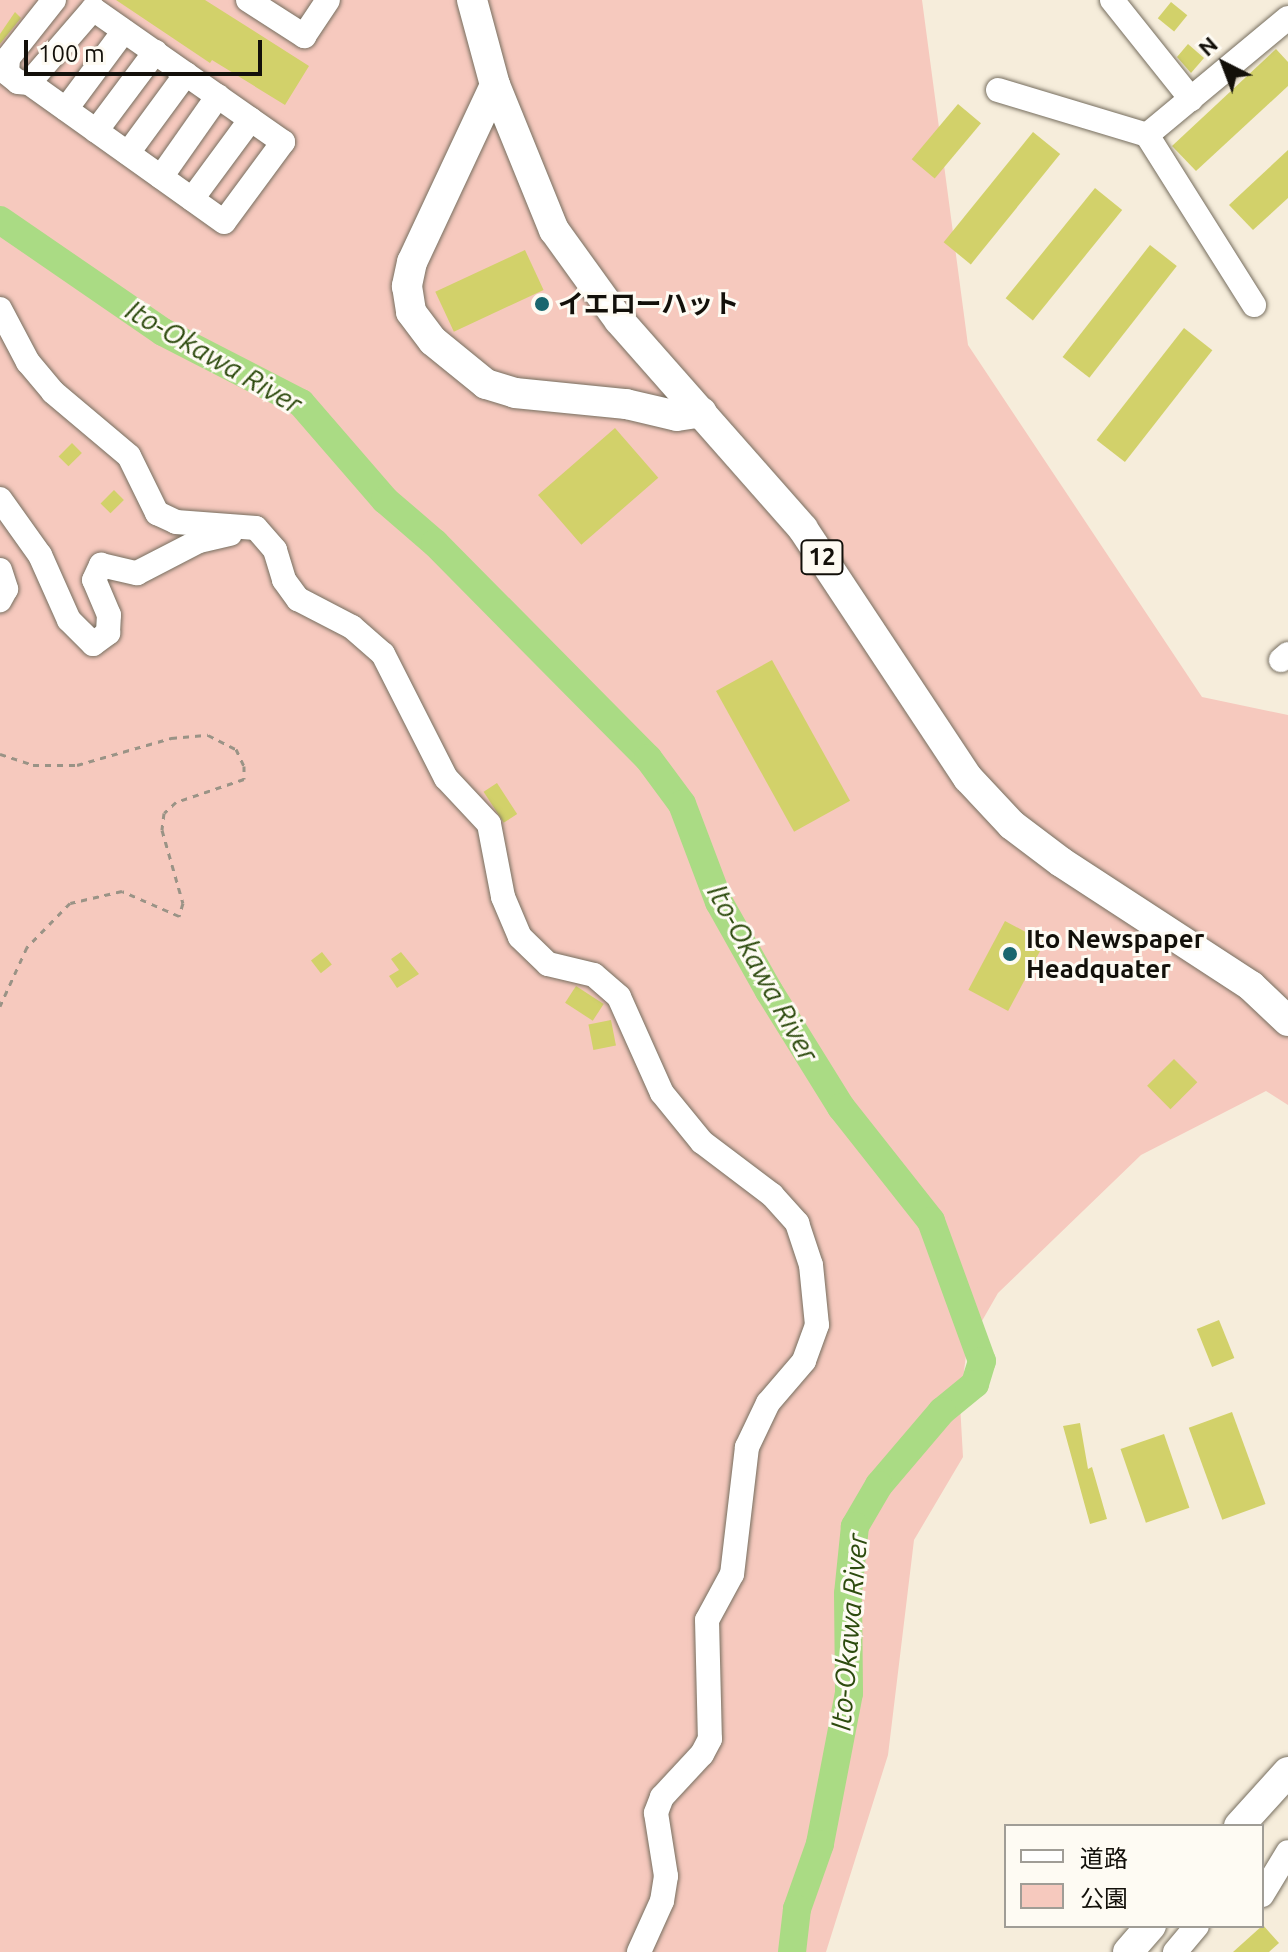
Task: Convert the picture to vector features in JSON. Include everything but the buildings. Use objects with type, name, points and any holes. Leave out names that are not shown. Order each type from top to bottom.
[{"type":"main road","name":"12","points":[[472,0],[495,85],[554,230],[619,320],[803,529],[935,736],[1012,825],[1251,986],[1288,1021]]},
{"type":"main road","points":[[495,85],[412,262],[407,286],[411,312],[433,341],[486,384],[515,393],[626,404],[677,416],[702,412]]},
{"type":"main road","points":[[1241,1824],[1288,1772]]},
{"type":"main road","points":[[1128,1952],[1149,1928]]},
{"type":"street","points":[[29,83],[93,9],[283,142],[224,222],[29,83],[18,82],[7,73],[8,58],[54,0]]},
{"type":"street","points":[[248,0],[284,9],[304,36],[328,0]]},
{"type":"street","points":[[1112,0],[1191,99]]},
{"type":"street","points":[[1147,135],[1288,18]]},
{"type":"street","points":[[66,109],[124,31]]},
{"type":"street","points":[[96,131],[155,52]]},
{"type":"street","points":[[128,153],[186,74]]},
{"type":"street","points":[[998,90],[1147,135],[1254,305]]},
{"type":"street","points":[[161,177],[218,96]]},
{"type":"street","points":[[192,199],[251,119]]},
{"type":"street","points":[[0,309],[28,362],[53,392],[129,456],[157,513],[176,522],[256,528],[275,550],[284,580],[298,599],[352,627],[392,667],[446,778],[489,824],[503,897],[520,937],[548,964],[594,975],[619,997],[662,1093],[702,1142],[772,1195],[797,1223],[811,1265],[817,1325],[804,1361],[768,1403],[747,1447],[732,1574],[707,1620],[710,1739],[702,1754],[662,1797],[656,1813],[666,1876],[662,1901],[639,1952]]},
{"type":"street","points":[[0,499],[40,555],[69,620],[93,644],[108,633],[109,615],[94,580],[101,565],[137,573],[199,541],[256,528]]},
{"type":"street","points":[[0,570],[6,589],[0,600]]},
{"type":"street","points":[[1264,1892],[1288,1852]]},
{"type":"street","points":[[1175,1952],[1195,1928]]},
{"type":"path","points":[[0,754],[33,765],[77,765],[171,738],[208,735],[236,749],[244,766],[244,779],[176,802],[164,813],[162,830],[183,903],[179,916],[122,891],[70,903],[27,947],[0,1006]]},
{"type":"green space","points":[[0,0],[922,0],[968,345],[1202,697],[1288,715],[1288,1105],[1266,1091],[1141,1155],[998,1293],[967,1347],[960,1404],[963,1457],[914,1540],[888,1755],[826,1952],[0,1952]]},
{"type":"waterway","name":"Ito-Okawa River","points":[[0,220],[163,332],[301,403],[385,500],[435,543],[648,758],[682,804],[719,902],[769,991],[841,1107],[931,1221],[982,1361],[975,1384],[942,1411],[879,1485],[855,1526],[848,1594],[849,1693],[820,1844],[797,1909],[792,1952]]},
{"type":"place","name":"イエローハット","points":[[542,304]]},
{"type":"place","name":"Ito Newspaper Headquater","points":[[1010,954]]}]
